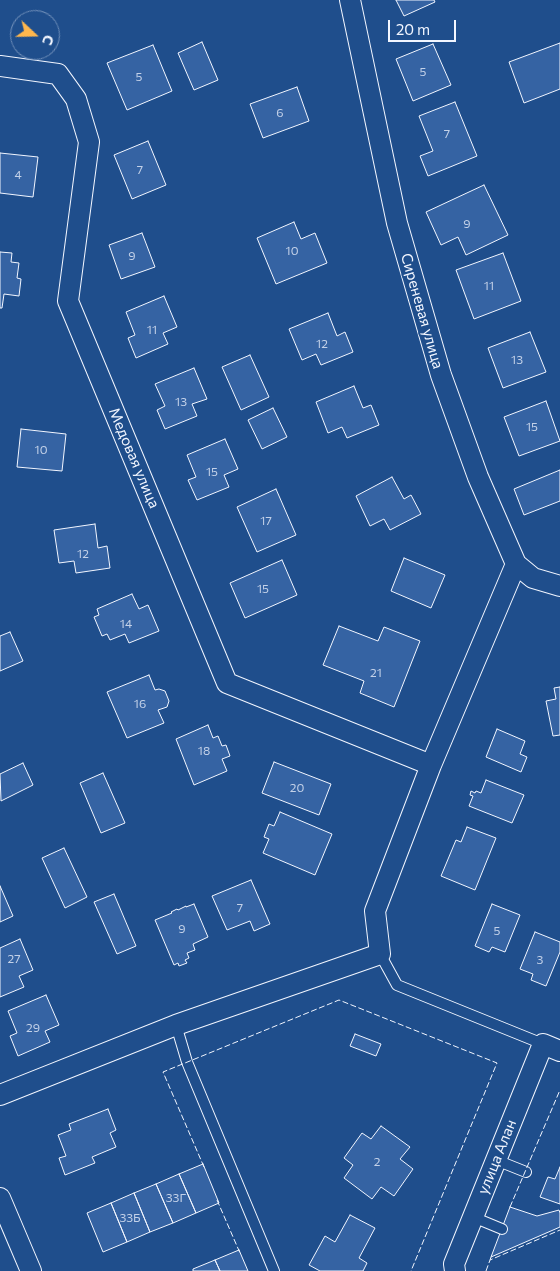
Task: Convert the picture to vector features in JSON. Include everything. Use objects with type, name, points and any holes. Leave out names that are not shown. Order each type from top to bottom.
[{"type":"street","name":"Сиреневая улица","points":[[350,0],[397,223],[440,375],[478,477],[516,564],[533,578],[560,586]]},
{"type":"street","name":"Медовая улица","points":[[0,66],[58,74],[76,99],[89,142],[68,301],[227,683],[431,765]]},
{"type":"street","points":[[0,1095],[176,1025],[380,954],[375,911],[431,765],[516,564]]},
{"type":"street","name":"улица Алан","points":[[455,1271],[454,1264],[496,1160],[552,1047]]},
{"type":"street","points":[[0,1198],[31,1271]]},
{"type":"lane","points":[[380,954],[396,985],[552,1047]]},
{"type":"lane","points":[[176,1025],[188,1062],[274,1271]]},
{"type":"lane","points":[[496,1160],[526,1172]]},
{"type":"lane","points":[[473,1217],[502,1229]]},
{"type":"building","points":[[396,0],[434,0],[435,2],[404,16]]},
{"type":"building","points":[[202,42],[218,80],[194,90],[178,53]]},
{"type":"building","points":[[560,43],[560,89],[524,103],[509,62]]},
{"type":"building","points":[[433,44],[451,85],[413,101],[396,59]]},
{"type":"building","points":[[153,45],[172,91],[127,110],[107,63]]},
{"type":"building","points":[[297,87],[309,121],[263,138],[250,104]]},
{"type":"building","points":[[455,102],[477,156],[428,176],[420,156],[433,151],[419,116]]},
{"type":"building","points":[[148,141],[166,185],[132,199],[114,155]]},
{"type":"building","points":[[0,153],[38,157],[33,197],[0,193]]},
{"type":"building","points":[[484,185],[508,235],[466,255],[458,237],[441,245],[426,212]]},
{"type":"building","points":[[294,222],[301,239],[315,233],[327,263],[276,284],[257,238]]},
{"type":"building","points":[[142,233],[155,267],[121,279],[109,245]]},
{"type":"building","points":[[0,252],[12,253],[11,262],[19,263],[17,278],[21,279],[19,296],[4,294],[2,308],[0,308]]},
{"type":"building","points":[[503,253],[521,301],[474,319],[456,270]]},
{"type":"building","points":[[164,296],[177,327],[163,333],[168,344],[136,358],[128,338],[135,335],[126,312]]},
{"type":"building","points":[[328,313],[337,336],[345,332],[353,352],[321,365],[316,354],[302,360],[289,329]]},
{"type":"building","points":[[530,332],[546,372],[503,388],[488,348]]},
{"type":"building","points":[[250,355],[269,397],[241,410],[222,367]]},
{"type":"building","points":[[194,368],[207,399],[192,404],[197,416],[165,429],[157,410],[165,406],[155,384]]},
{"type":"building","points":[[354,386],[363,408],[371,405],[379,425],[347,438],[342,427],[328,433],[316,402]]},
{"type":"building","points":[[546,401],[560,441],[519,456],[504,417]]},
{"type":"building","points":[[273,408],[287,437],[262,449],[248,420]]},
{"type":"building","points":[[21,429],[66,434],[62,471],[17,467]]},
{"type":"building","points":[[225,439],[238,469],[224,475],[229,487],[197,500],[188,480],[196,477],[187,455]]},
{"type":"building","points":[[560,470],[560,501],[524,515],[514,489]]},
{"type":"building","points":[[392,477],[404,499],[411,495],[421,514],[390,530],[384,519],[370,526],[356,496]]},
{"type":"building","points":[[276,489],[296,535],[257,552],[237,507]]},
{"type":"building","points":[[95,524],[98,548],[107,546],[110,568],[76,573],[74,561],[59,563],[54,530]]},
{"type":"building","points":[[404,558],[445,575],[431,608],[391,591]]},
{"type":"building","points":[[282,560],[297,595],[245,618],[230,583]]},
{"type":"building","points":[[132,594],[139,609],[148,605],[159,631],[129,643],[125,634],[110,640],[107,634],[102,636],[94,617],[99,615],[97,609]]},
{"type":"building","points":[[339,626],[378,641],[384,627],[420,641],[394,707],[360,693],[364,681],[323,665]]},
{"type":"building","points":[[10,632],[23,661],[0,671],[0,636]]},
{"type":"building","points":[[149,675],[155,690],[165,691],[169,701],[167,707],[158,710],[164,723],[127,738],[107,692]]},
{"type":"building","points":[[560,687],[560,735],[553,736],[546,701],[556,699],[554,688]]},
{"type":"building","points":[[208,725],[213,738],[218,736],[222,746],[226,745],[230,756],[222,759],[227,771],[194,785],[176,739]]},
{"type":"building","points":[[497,729],[525,741],[520,754],[527,757],[521,772],[486,757]]},
{"type":"building","points":[[274,762],[331,784],[319,815],[262,793]]},
{"type":"building","points":[[23,763],[33,785],[1,801],[0,774]]},
{"type":"building","points":[[103,773],[125,823],[101,833],[80,783]]},
{"type":"building","points":[[486,780],[524,795],[512,823],[469,806],[473,796],[470,795],[471,791],[481,793]]},
{"type":"building","points":[[280,812],[332,834],[315,875],[263,853],[269,839],[264,837],[269,824],[274,826]]},
{"type":"building","points":[[467,827],[496,838],[475,890],[441,876],[456,840],[461,842]]},
{"type":"building","points":[[64,848],[87,897],[65,908],[42,858]]},
{"type":"building","points":[[251,880],[270,924],[254,931],[250,921],[227,930],[212,896]]},
{"type":"building","points":[[0,886],[13,916],[0,922]]},
{"type":"building","points":[[114,894],[136,946],[117,954],[94,902]]},
{"type":"building","points":[[194,904],[208,937],[193,944],[195,950],[187,953],[189,958],[185,960],[187,963],[179,966],[178,963],[174,965],[155,920],[177,909]]},
{"type":"building","points":[[492,904],[520,915],[505,952],[492,947],[489,952],[475,946]]},
{"type":"building","points":[[535,932],[560,942],[560,952],[546,986],[531,980],[533,974],[520,969]]},
{"type":"building","points":[[20,939],[33,970],[19,976],[24,987],[0,997],[0,948]]},
{"type":"building","points":[[46,995],[59,1025],[45,1031],[50,1042],[18,1056],[10,1036],[17,1033],[8,1011]]},
{"type":"building","points":[[355,1034],[381,1044],[376,1056],[350,1046]]},
{"type":"building","points":[[108,1109],[116,1130],[110,1133],[116,1147],[92,1157],[95,1163],[65,1175],[59,1158],[66,1156],[58,1135],[71,1130],[69,1124]]},
{"type":"building","points":[[381,1126],[410,1147],[400,1159],[413,1169],[394,1196],[381,1187],[372,1199],[344,1178],[353,1165],[344,1158],[362,1133],[371,1139]]},
{"type":"building","points":[[203,1164],[219,1203],[196,1213],[179,1174]]},
{"type":"building","points":[[560,1167],[560,1204],[540,1197],[548,1177],[555,1179]]},
{"type":"building","points":[[179,1174],[196,1213],[173,1223],[156,1184]]},
{"type":"building","points":[[156,1184],[173,1223],[150,1232],[134,1193]]},
{"type":"building","points":[[134,1193],[150,1232],[127,1242],[111,1203]]},
{"type":"building","points":[[111,1203],[127,1242],[103,1252],[87,1213]]},
{"type":"building","points":[[510,1207],[537,1216],[559,1210],[560,1227],[491,1257]]},
{"type":"building","points":[[350,1215],[375,1228],[359,1258],[367,1263],[363,1271],[320,1271],[309,1265],[325,1236],[335,1242]]},
{"type":"building","points":[[239,1250],[248,1271],[220,1271],[215,1260]]},
{"type":"building","points":[[215,1260],[220,1271],[193,1271],[193,1269]]},
{"type":"fence","points":[[204,1167],[163,1072],[339,1000],[497,1063],[411,1271]]},
{"type":"fence","points":[[510,1207],[560,1090]]},
{"type":"fence","points":[[217,1200],[240,1253]]},
{"type":"fence","points":[[491,1257],[490,1260],[560,1230]]},
{"type":"fence","points":[[486,1271],[490,1260]]}]
